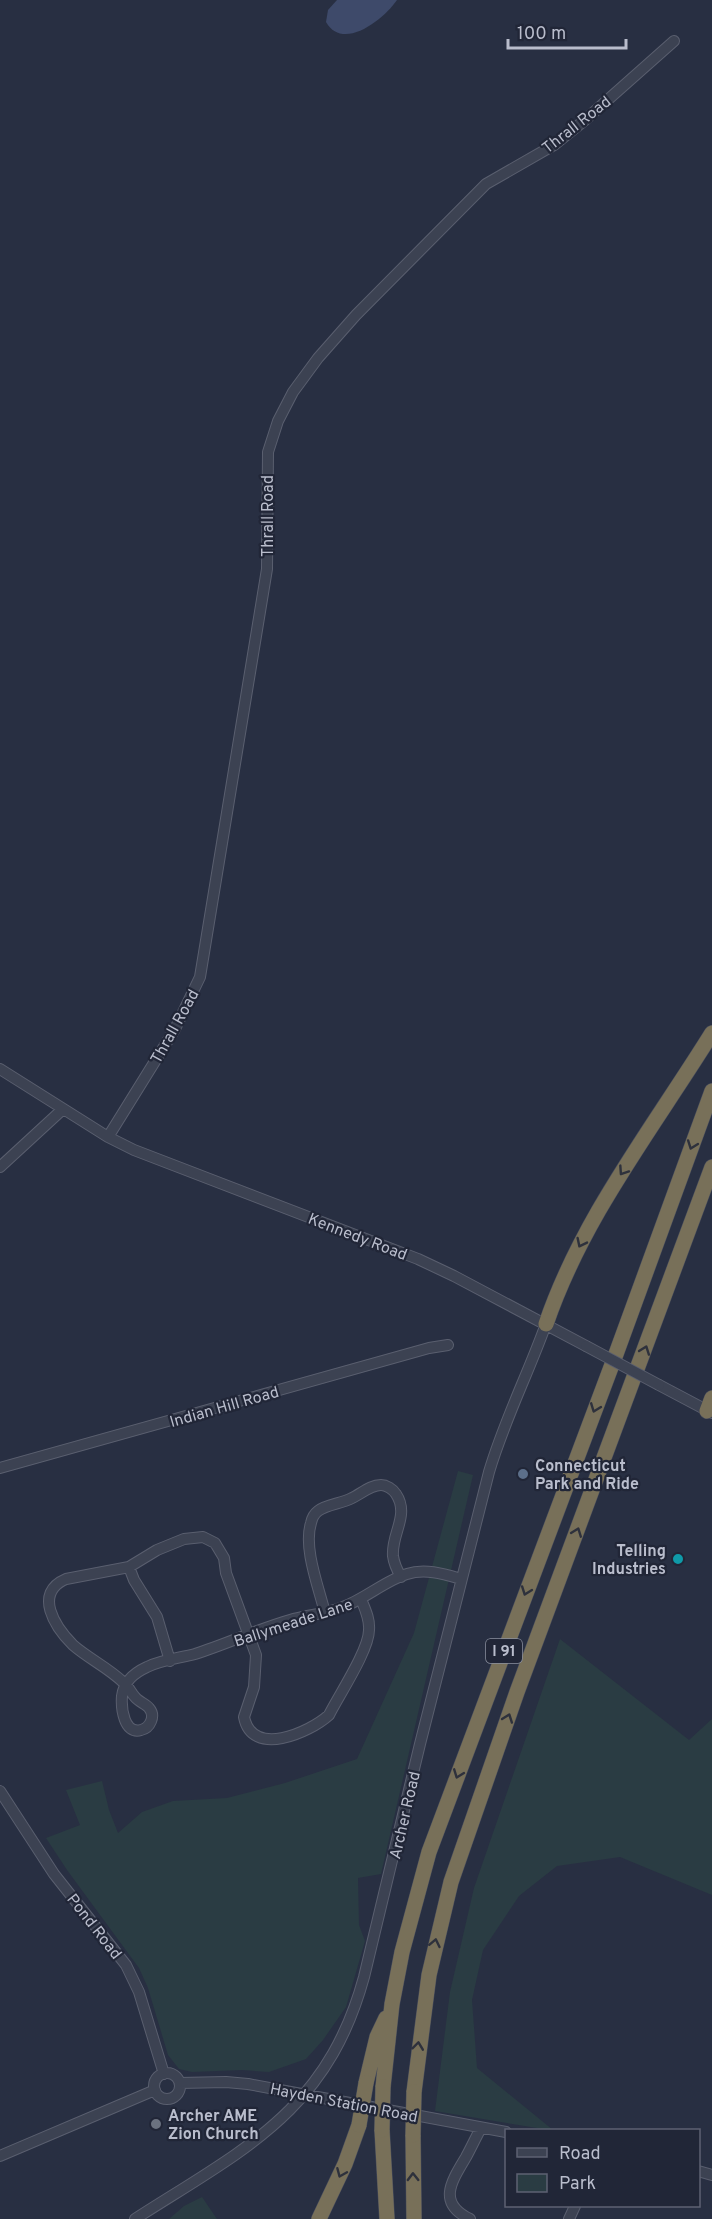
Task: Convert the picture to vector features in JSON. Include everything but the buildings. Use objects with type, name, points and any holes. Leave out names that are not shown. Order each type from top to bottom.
[{"type":"highway","points":[[546,1324],[563,1279],[596,1213],[712,1034]]},
{"type":"highway","name":"I 91","points":[[387,2219],[382,2130],[384,2087],[392,2004],[413,1906],[429,1852],[616,1354],[712,1090]]},
{"type":"highway","name":"I 91","points":[[414,2219],[414,2092],[429,1975],[444,1905],[517,1692],[712,1167]]},
{"type":"highway","points":[[319,2219],[345,2164],[359,2125],[377,2037],[392,2004]]},
{"type":"street","name":"Thrall Road","points":[[108,1137],[175,1029],[200,977],[267,569],[268,452],[278,421],[293,392],[318,358],[356,315],[486,184],[554,145],[674,41]]},
{"type":"street","name":"Kennedy Road","points":[[0,1069],[108,1137],[134,1150],[418,1259],[659,1385],[710,1407]]},
{"type":"street","points":[[0,1167],[63,1109]]},
{"type":"street","name":"Archer Road","points":[[135,2219],[252,2144],[276,2125],[322,2072],[339,2043],[360,1993],[461,1579],[495,1451],[546,1324]]},
{"type":"street","name":"Indian Hill Road","points":[[0,1468],[429,1348],[448,1346]]},
{"type":"street","points":[[325,1613],[310,1554],[309,1538],[313,1516],[319,1510],[351,1499],[378,1485],[386,1486],[394,1492],[402,1506],[393,1554],[395,1566],[401,1577]]},
{"type":"street","points":[[170,1660],[157,1617],[134,1580],[129,1567],[157,1550],[184,1539],[203,1537],[215,1543],[224,1558],[226,1573],[255,1647],[256,1673],[244,1717],[245,1724],[249,1732],[262,1739],[273,1740],[290,1736],[321,1722],[329,1715],[362,1653],[369,1632],[367,1612],[361,1599]]},
{"type":"street","name":"Ballymeade Lane","points":[[129,1567],[66,1579],[57,1583],[48,1596],[48,1607],[73,1644],[125,1683],[149,1666],[291,1620],[325,1613],[361,1599],[408,1573],[426,1571],[461,1579]]},
{"type":"street","name":"Pond Road","points":[[0,1791],[54,1874],[126,1965],[142,2000],[164,2074]]},
{"type":"street","points":[[164,2074],[173,2074],[180,2083],[178,2093],[170,2098],[161,2097],[155,2090],[156,2080],[164,2074]]},
{"type":"street","name":"Hayden Station Road","points":[[180,2083],[236,2082],[505,2132]]},
{"type":"street","points":[[0,2156],[155,2090]]},
{"type":"street","points":[[470,2219],[458,2213],[451,2204],[449,2192],[455,2174],[481,2128]]},
{"type":"green space","points":[[458,1471],[473,1475],[381,1874],[358,1878],[359,1925],[365,1941],[346,2007],[323,2040],[306,2059],[269,2072],[242,2070],[192,2072],[179,2069],[168,2055],[148,1988],[139,1968],[46,1838],[80,1825],[66,1790],[102,1781],[109,1810],[118,1833],[142,1812],[173,1801],[227,1798],[285,1783],[357,1759],[414,1633]]},
{"type":"green space","points":[[560,1639],[689,1740],[712,1719],[712,1895],[620,1857],[557,1866],[519,1896],[483,1950],[472,2000],[477,2068],[552,2129],[435,2111],[450,1992],[474,1888]]},
{"type":"green space","points":[[202,2197],[217,2219],[169,2219],[184,2206]]},
{"type":"water","points":[[337,0],[397,0],[383,16],[373,23],[353,33],[342,34],[333,30],[326,22],[328,10]]},
{"type":"place","name":"Connecticut Park and Ride","points":[[523,1474]]},
{"type":"place","name":"Telling Industries","points":[[678,1559]]},
{"type":"place","name":"Archer AME Zion Church","points":[[156,2124]]}]
